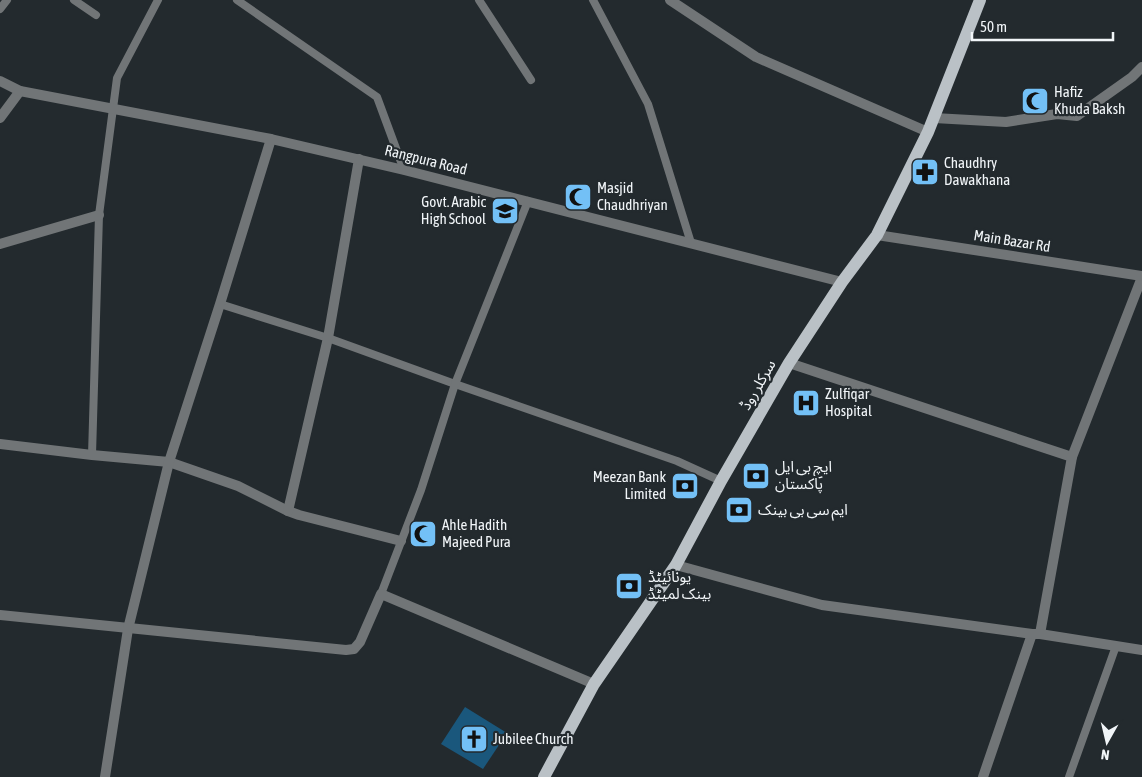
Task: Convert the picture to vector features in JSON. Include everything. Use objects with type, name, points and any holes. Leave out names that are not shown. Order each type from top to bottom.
[{"type":"main road","name":"سرکلر روڈ","points":[[544,777],[594,684],[676,565],[721,481],[789,363],[842,282],[877,235],[928,132],[980,0]]},
{"type":"street","points":[[670,0],[756,57],[928,132]]},
{"type":"street","points":[[934,118],[1006,122],[1056,114],[1077,116],[1132,77],[1142,67]]},
{"type":"street","name":"Rangpura Road","points":[[0,81],[20,91],[271,139],[359,159],[842,282]]},
{"type":"street","points":[[0,118],[20,91]]},
{"type":"street","points":[[105,777],[128,629],[169,462],[271,139]]},
{"type":"street","points":[[288,511],[328,338],[359,159]]},
{"type":"street","points":[[0,244],[99,216]]},
{"type":"street","name":"Main Bazar Rd","points":[[877,235],[1142,276]]},
{"type":"street","points":[[983,777],[1036,634],[1072,457],[1142,276]]},
{"type":"street","points":[[789,363],[1072,457]]},
{"type":"street","points":[[0,444],[169,462],[238,486],[299,515],[401,541]]},
{"type":"street","points":[[676,565],[822,605],[1142,650]]},
{"type":"street","points":[[0,615],[346,650],[354,649],[360,642],[381,594],[594,684]]},
{"type":"lane","points":[[0,9],[7,0]]},
{"type":"lane","points":[[74,0],[96,15]]},
{"type":"lane","points":[[92,455],[99,216],[117,78],[158,0]]},
{"type":"lane","points":[[237,0],[377,97],[404,170]]},
{"type":"lane","points":[[478,0],[531,80]]},
{"type":"lane","points":[[593,0],[648,104],[691,243]]},
{"type":"lane","points":[[381,594],[421,490],[455,384],[528,201]]},
{"type":"lane","points":[[220,304],[328,338],[676,461],[721,481]]},
{"type":"lane","points":[[1069,777],[1116,646]]},
{"type":"building","name":"Jubilee Church","points":[[465,707],[507,733],[483,769],[441,744]]},
{"type":"place","name":"Hafiz Khuda Baksh","points":[[1035,101]]},
{"type":"place","name":"Chaudhry Dawakhana","points":[[925,172]]},
{"type":"place","name":"Masjid Chaudhriyan","points":[[578,197]]},
{"type":"place","name":"Govt. Arabic High School","points":[[505,211]]},
{"type":"place","name":"Zulfiqar Hospital","points":[[806,403]]},
{"type":"place","name":"ایچ بی ایل پاکستان","points":[[756,476]]},
{"type":"place","name":"Meezan Bank Limited","points":[[685,486]]},
{"type":"place","name":"ایم سی بی بینک","points":[[739,510]]},
{"type":"place","name":"Ahle Hadith Majeed Pura","points":[[423,534]]},
{"type":"place","name":"یونائیٹڈ بینک لمیٹڈ","points":[[629,586]]},
{"type":"place","name":"Jubilee Church","points":[[474,739]]}]
